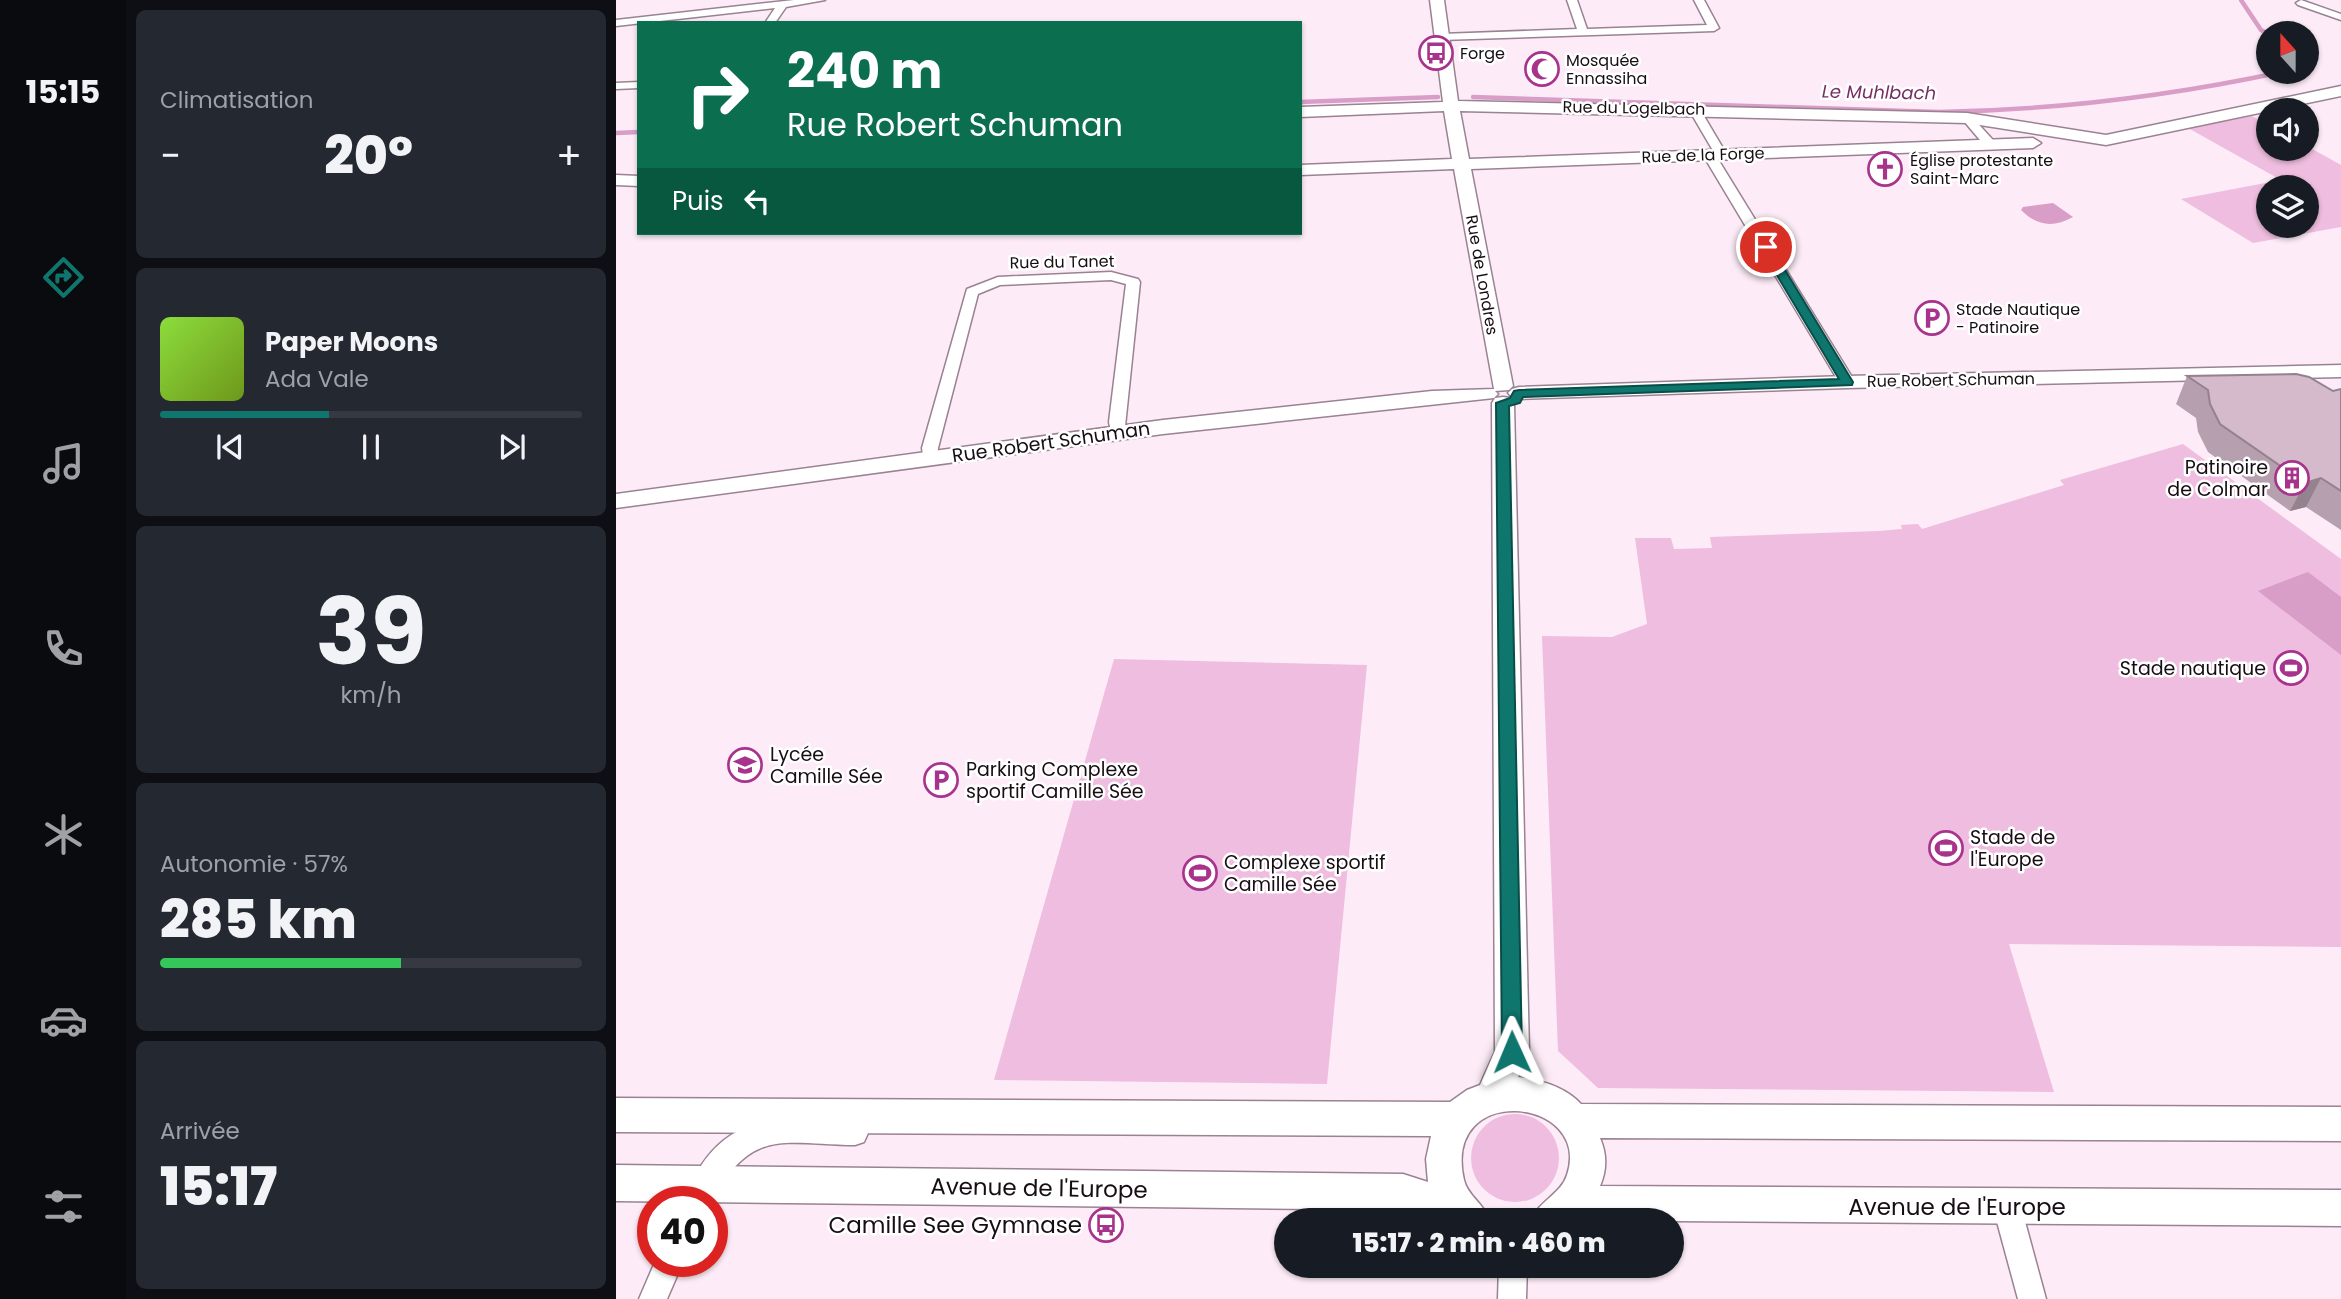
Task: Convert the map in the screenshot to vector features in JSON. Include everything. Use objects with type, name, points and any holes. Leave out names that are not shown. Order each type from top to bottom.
[{"type":"street","points":[[641,21],[820,0]]},
{"type":"street","points":[[1437,0],[1451,106],[1462,164]]},
{"type":"street","points":[[1572,0],[1583,32]]},
{"type":"street","points":[[1441,37],[1714,28],[1699,0]]},
{"type":"street","points":[[2307,1],[2341,17]]},
{"type":"street","points":[[771,21],[782,5]]},
{"type":"street","points":[[617,24],[637,22]]},
{"type":"street","points":[[616,86],[637,85]]},
{"type":"street","name":"Rue du Logelbach","points":[[1302,112],[1451,106],[1694,108],[1967,118],[2018,128],[2106,139],[2341,91]]},
{"type":"street","points":[[1694,108],[1715,155],[1754,227],[1847,382]]},
{"type":"street","points":[[1967,118],[1989,143]]},
{"type":"street","name":"Rue de la Forge","points":[[1302,170],[1989,143],[2084,143],[2106,139]]},
{"type":"street","name":"Rue de Londres","points":[[1462,164],[1503,394],[1512,1052],[1494,1094]]},
{"type":"street","points":[[616,180],[637,181]]},
{"type":"street","name":"Rue du Tanet","points":[[930,458],[930,448],[972,292],[998,281],[1111,276],[1133,282],[1118,433]]},
{"type":"street","name":"Rue Robert Schuman","points":[[616,501],[1118,433],[1393,401],[1503,394],[1847,382],[2341,371]]},
{"type":"street","name":"Rue de Londres","points":[[1512,1052],[1533,1094]]},
{"type":"street","points":[[1462,1208],[1444,1180],[1447,1138],[1458,1119],[1470,1107],[1494,1094],[1521,1091],[1546,1098],[1575,1121],[1583,1136],[1588,1159],[1582,1189],[1565,1208]]},
{"type":"street","points":[[616,1115],[1458,1119]]},
{"type":"street","points":[[706,1186],[728,1153],[760,1133],[897,1133],[944,1116]]},
{"type":"street","points":[[1575,1121],[2341,1124]]},
{"type":"street","name":"Avenue de l'Europe","points":[[616,1183],[642,1186]]},
{"type":"street","name":"Avenue de l'Europe","points":[[728,1193],[1404,1192],[1448,1208]]},
{"type":"street","points":[[2007,1207],[2032,1299]]},
{"type":"street","name":"Avenue de l'Europe","points":[[1684,1211],[2007,1207],[2341,1209]]},
{"type":"street","points":[[653,1299],[663,1277]]},
{"type":"street","points":[[1512,1299],[1513,1278]]},
{"type":"shaded area","points":[[2252,116],[2256,118],[2256,161],[2319,161],[2319,153],[2341,165],[2341,227],[2319,231],[2319,175],[2272,175],[2188,128]]},
{"type":"shaded area","points":[[2256,185],[2256,238],[2280,238],[2253,243],[2181,199]]},
{"type":"shaded area","points":[[2053,203],[2073,217],[2059,223],[2046,224],[2021,210],[2023,207]]},
{"type":"shaded area","name":"Stade de l'Europe","points":[[2183,444],[2341,559],[2341,947],[2009,944],[2054,1092],[1598,1088],[1558,1051],[1542,636],[1612,637],[1647,624],[1635,538],[1671,538],[1674,549],[1712,548],[1710,537],[1879,531],[1918,524],[1922,529],[2064,485],[2060,480]]},
{"type":"shaded area","points":[[2308,572],[2341,597],[2341,655],[2258,591]]},
{"type":"shaded area","name":"Complexe sportif Camille Sée","points":[[1114,659],[1367,665],[1327,1084],[994,1080]]},
{"type":"shaded area","points":[[1515,1114],[1532,1117],[1546,1127],[1556,1141],[1559,1158],[1556,1175],[1546,1189],[1532,1199],[1515,1202],[1498,1199],[1484,1189],[1474,1175],[1471,1158],[1474,1141],[1484,1127],[1498,1117]]},
{"type":"building","points":[[2296,374],[2309,377],[2333,391],[2341,389],[2341,491],[2321,478],[2305,483],[2220,424],[2210,404],[2208,390],[2187,376]]},
{"type":"waterway","name":"Le Muhlbach","points":[[2241,0],[2256,22]]},
{"type":"waterway","name":"Le Muhlbach","points":[[1473,97],[1939,112],[1982,111],[2112,100],[2256,77]]},
{"type":"waterway","name":"Le Muhlbach","points":[[1302,102],[1438,97]]},
{"type":"waterway","name":"Le Muhlbach","points":[[616,133],[637,132]]},
{"type":"place","name":"Forge","points":[[1436,53]]},
{"type":"place","name":"Mosquée Ennassiha","points":[[1542,69]]},
{"type":"place","name":"Église protestante Saint-Marc","points":[[1885,169]]},
{"type":"place","name":"Stade Nautique - Patinoire","points":[[1932,318]]},
{"type":"place","name":"Patinoire de Colmar","points":[[2292,478]]},
{"type":"place","name":"Stade nautique","points":[[2291,668]]},
{"type":"place","name":"Lycée Camille Sée","points":[[745,765]]},
{"type":"place","name":"Parking Complexe sportif Camille Sée","points":[[941,780]]},
{"type":"place","name":"Stade de l'Europe","points":[[1946,848]]},
{"type":"place","name":"Complexe sportif Camille Sée","points":[[1200,873]]},
{"type":"place","name":"Camille See Gymnase","points":[[1106,1225]]},
{"type":"route","points":[[1512,1052],[1503,403],[1515,401],[1519,393],[1847,382],[1766,247]]}]
